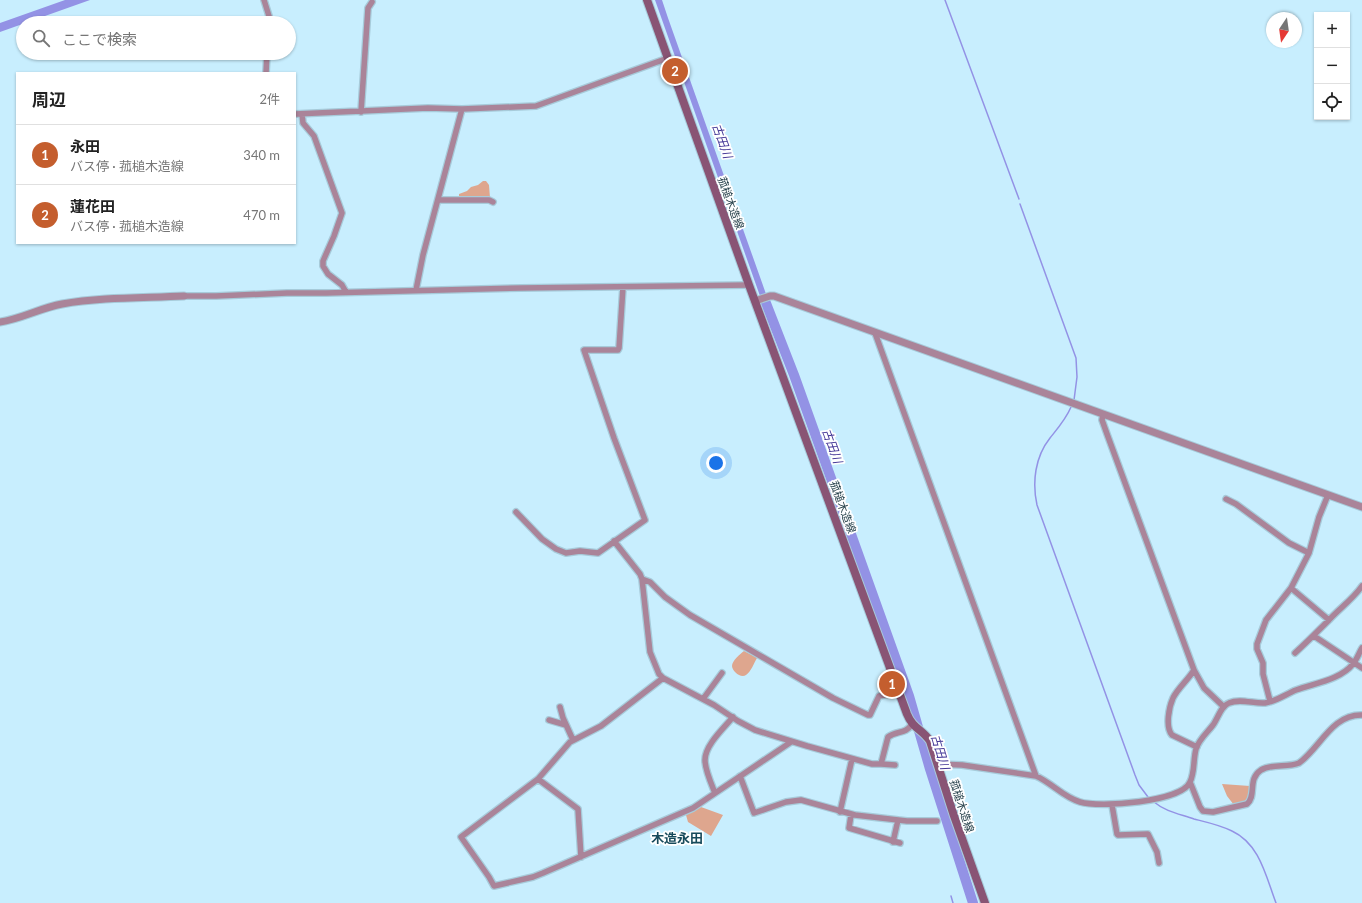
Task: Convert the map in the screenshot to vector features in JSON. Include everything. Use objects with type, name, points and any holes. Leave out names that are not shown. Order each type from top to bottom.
[{"type":"main road","name":"菰槌木造線","points":[[647,0],[749,285],[757,300],[912,724],[925,734],[930,741],[984,903]]},
{"type":"street","points":[[264,0],[269,16]]},
{"type":"street","points":[[361,112],[368,14],[369,6],[372,2]]},
{"type":"street","points":[[296,114],[428,108],[519,108],[541,106],[668,58]]},
{"type":"street","points":[[266,72],[267,60]]},
{"type":"street","points":[[416,290],[423,255],[462,109]]},
{"type":"street","points":[[302,114],[303,123],[314,136],[342,213],[323,261],[323,266],[328,274],[342,285],[346,292]]},
{"type":"street","points":[[438,200],[489,200],[493,202]]},
{"type":"street","points":[[0,322],[12,320],[45,308],[67,303],[184,296],[416,290],[749,285]]},
{"type":"street","points":[[516,512],[542,539],[556,549],[566,553],[580,551],[598,553],[645,520],[614,438],[584,350],[618,350],[620,348],[623,287]]},
{"type":"street","points":[[757,300],[770,296],[1362,507]]},
{"type":"street","points":[[875,333],[1036,776]]},
{"type":"street","points":[[1103,414],[1102,420],[1194,670],[1204,688],[1224,707]]},
{"type":"street","points":[[1270,701],[1263,674],[1263,663],[1257,647],[1266,620],[1291,588],[1309,553],[1319,517],[1328,495]]},
{"type":"street","points":[[1226,499],[1236,504],[1289,543],[1309,553]]},
{"type":"street","points":[[614,541],[640,574],[642,579],[650,652],[659,674],[663,678],[704,699],[755,730],[852,759],[872,764],[895,765]]},
{"type":"street","points":[[642,579],[650,582],[665,597],[690,615],[834,698],[868,715],[870,715],[879,696],[900,692]]},
{"type":"street","points":[[1295,653],[1350,601],[1362,586]]},
{"type":"street","points":[[1291,588],[1329,620]]},
{"type":"street","points":[[1314,636],[1362,668]]},
{"type":"street","points":[[937,764],[962,765],[1036,776],[1075,800],[1093,804],[1112,805],[1164,797],[1183,790],[1190,782],[1197,747],[1224,707],[1231,702],[1261,703],[1270,701],[1330,679],[1342,673],[1354,663],[1362,648]]},
{"type":"street","points":[[1194,670],[1173,698],[1169,715],[1169,731],[1172,735],[1197,747]]},
{"type":"street","points":[[704,699],[722,673]]},
{"type":"street","points":[[663,678],[601,726],[573,740],[538,779],[461,837],[494,886],[538,875],[689,809],[791,742]]},
{"type":"street","points":[[560,707],[573,740]]},
{"type":"street","points":[[1190,782],[1200,808],[1203,811],[1213,812],[1247,804],[1250,801],[1254,779],[1259,771],[1271,766],[1299,763],[1339,722],[1351,716],[1362,715]]},
{"type":"street","points":[[715,793],[709,776],[705,757],[714,740],[733,717]]},
{"type":"street","points":[[549,720],[566,725]]},
{"type":"street","points":[[882,764],[888,737],[890,735],[906,731],[912,724]]},
{"type":"street","points":[[840,812],[852,759]]},
{"type":"street","points":[[740,776],[754,813],[786,802],[801,800],[851,815],[898,820],[937,821]]},
{"type":"street","points":[[538,779],[578,809],[581,857]]},
{"type":"street","points":[[1112,805],[1117,834],[1148,834],[1156,850],[1159,863]]},
{"type":"street","points":[[851,815],[849,828],[896,842],[898,820]]},
{"type":"shaded area","points":[[65,0],[90,0],[45,16],[20,16]]},
{"type":"shaded area","points":[[655,0],[662,0],[771,308],[765,310]]},
{"type":"shaded area","points":[[16,17],[16,26],[0,32],[0,23]]},
{"type":"shaded area","points":[[483,181],[486,181],[489,185],[490,198],[459,199],[459,194]]},
{"type":"shaded area","points":[[744,651],[757,658],[749,672],[742,676],[735,672],[732,668],[732,664]]},
{"type":"shaded area","points":[[1222,784],[1250,786],[1249,799],[1234,805],[1227,796]]},
{"type":"shaded area","points":[[701,807],[723,815],[711,836],[688,822],[686,815]]},
{"type":"waterway","points":[[945,0],[1019,199]]},
{"type":"waterway","points":[[1020,204],[1076,358],[1077,377],[1074,400]]},
{"type":"waterway","name":"古田川","points":[[764,298],[794,375],[909,696],[930,769],[973,903]]},
{"type":"waterway","points":[[1071,407],[1045,445],[1038,461],[1035,479],[1037,505],[1135,775],[1139,785],[1148,797]]},
{"type":"waterway","points":[[1154,802],[1168,810],[1223,827],[1242,837],[1256,853],[1261,862],[1276,903]]},
{"type":"waterway","points":[[951,896],[953,903]]},
{"type":"place","name":"蓮花田","points":[[675,71]]},
{"type":"place","name":"永田","points":[[892,684]]},
{"type":"district","name":"木造永田","points":[[677,838]]}]
